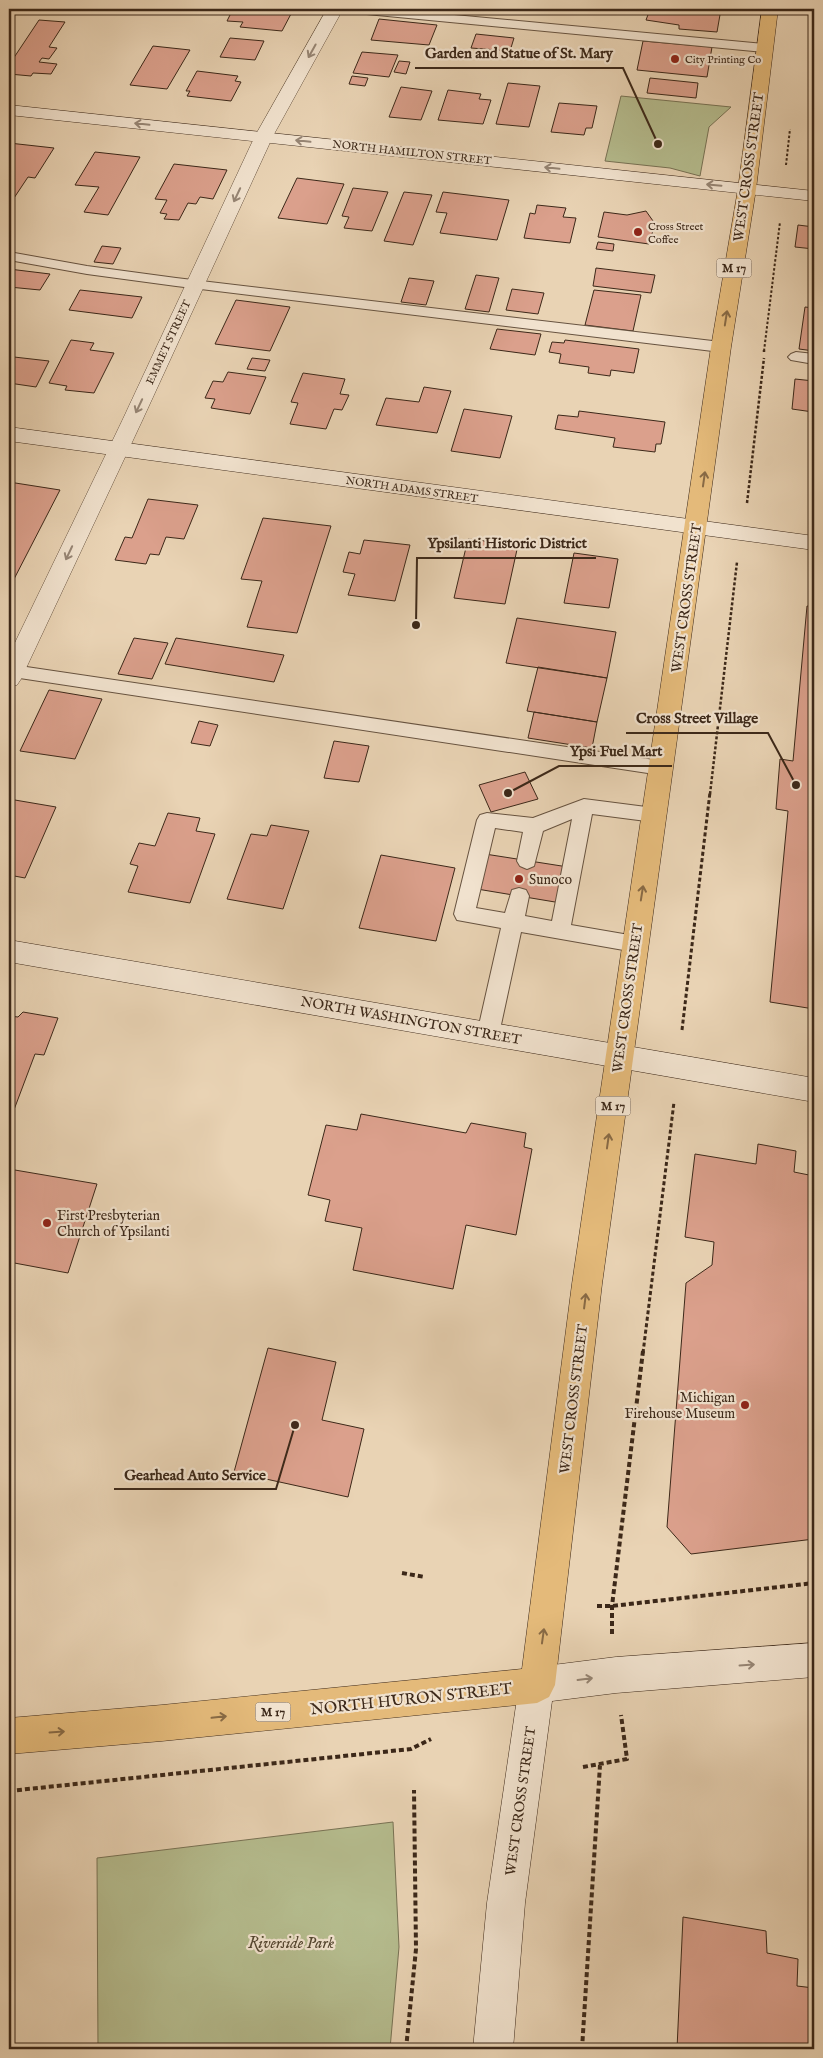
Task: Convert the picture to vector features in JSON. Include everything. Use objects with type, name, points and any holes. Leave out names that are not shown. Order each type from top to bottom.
[{"type":"main road","name":"WEST CROSS STREET","points":[[537,1685],[587,1284],[697,527],[721,348],[747,188],[770,9]]},
{"type":"main road","name":"NORTH HURON STREET","points":[[9,1736],[162,1723],[537,1685]]},
{"type":"street","name":"EMMET STREET","points":[[11,675],[264,136],[335,9]]},
{"type":"street","name":"NORTH HAMILTON STREET","points":[[9,110],[814,196]]},
{"type":"street","name":"NORTH ADAMS STREET","points":[[9,434],[814,543]]},
{"type":"street","name":"NORTH WASHINGTON STREET","points":[[9,951],[814,1090]]},
{"type":"street","name":"NORTH HURON STREET","points":[[537,1685],[616,1675],[814,1660]]},
{"type":"street","name":"WEST CROSS STREET","points":[[493,2049],[506,1903],[537,1685]]},
{"type":"lane","points":[[356,9],[550,23],[764,48]]},
{"type":"lane","points":[[9,256],[87,270],[194,285],[721,348]]},
{"type":"lane","points":[[796,357],[814,359]]},
{"type":"lane","points":[[11,675],[661,768]]},
{"type":"lane","points":[[635,944],[464,914],[487,820],[534,826],[584,806],[654,815]]},
{"type":"lane","points":[[560,931],[584,806]]},
{"type":"lane","points":[[527,861],[534,826]]},
{"type":"lane","points":[[488,1034],[519,896]]},
{"type":"path","points":[[682,1030],[738,562]]},
{"type":"path","points":[[583,1767],[628,1759],[612,1641],[612,1606],[674,1099]]},
{"type":"path","points":[[402,1573],[425,1577]]},
{"type":"path","points":[[596,1606],[612,1606],[814,1583]]},
{"type":"path","points":[[9,1791],[411,1749],[436,1736]]},
{"type":"path","points":[[582,2049],[600,1765]]},
{"type":"path","points":[[406,2049],[416,1949],[414,1790]]},
{"type":"green space","points":[[621,96],[731,107],[709,127],[700,176],[670,168],[605,161]]},
{"type":"green space","name":"Riverside Park","points":[[393,1822],[399,1947],[390,2049],[98,2049],[97,1858]]},
{"type":"building","points":[[233,9],[292,12],[282,31],[240,27],[243,22],[227,21]]},
{"type":"building","points":[[684,9],[721,9],[717,32],[679,29],[679,25],[646,20],[649,12],[667,13],[668,10],[683,11]]},
{"type":"building","points":[[379,19],[437,25],[429,45],[371,40]]},
{"type":"building","points":[[39,20],[65,22],[49,47],[57,48],[49,59],[42,58],[39,62],[57,64],[51,74],[33,73],[31,76],[9,74],[9,65]]},
{"type":"building","points":[[476,34],[514,38],[510,51],[471,48]]},
{"type":"building","points":[[230,38],[264,41],[255,60],[220,57]]},
{"type":"building","name":"City Printing Co","points":[[643,41],[712,47],[707,77],[637,70]]},
{"type":"building","points":[[153,46],[190,50],[167,89],[130,85]]},
{"type":"building","points":[[362,52],[398,55],[389,77],[353,73]]},
{"type":"building","points":[[399,61],[410,62],[406,74],[394,72]]},
{"type":"building","points":[[197,71],[238,76],[235,81],[241,82],[231,101],[187,96],[190,91],[186,91]]},
{"type":"building","points":[[352,76],[368,78],[365,86],[349,84]]},
{"type":"building","points":[[650,78],[698,83],[696,98],[647,93]]},
{"type":"building","points":[[508,83],[540,86],[529,127],[496,124]]},
{"type":"building","points":[[401,87],[432,91],[421,120],[389,117]]},
{"type":"building","points":[[448,90],[481,94],[479,99],[491,100],[483,124],[438,120]]},
{"type":"building","points":[[559,103],[597,106],[592,128],[586,128],[584,135],[551,132]]},
{"type":"building","points":[[9,143],[54,148],[35,178],[28,177],[14,198],[9,198]]},
{"type":"building","points":[[95,152],[140,157],[108,215],[84,212],[99,187],[75,185]]},
{"type":"building","points":[[174,164],[227,170],[213,199],[200,197],[196,204],[188,203],[179,220],[164,219],[167,214],[160,213],[167,200],[155,199]]},
{"type":"building","points":[[297,178],[344,184],[327,224],[278,218]]},
{"type":"building","points":[[353,188],[388,192],[372,231],[344,228],[349,217],[342,216]]},
{"type":"building","points":[[404,192],[432,195],[413,245],[384,241]]},
{"type":"building","points":[[443,192],[509,200],[497,240],[440,233],[447,213],[436,212]]},
{"type":"building","points":[[537,205],[566,208],[563,217],[576,218],[570,243],[524,238],[530,213],[535,214]]},
{"type":"building","points":[[646,211],[658,228],[654,227],[649,244],[598,237],[604,212],[627,215]]},
{"type":"building","points":[[798,225],[814,227],[814,249],[795,247]]},
{"type":"building","points":[[598,242],[614,244],[613,251],[596,249]]},
{"type":"building","points":[[102,246],[121,248],[113,264],[94,262]]},
{"type":"building","points":[[596,268],[655,275],[651,293],[593,286]]},
{"type":"building","points":[[9,269],[50,274],[40,290],[9,287]]},
{"type":"building","points":[[476,275],[499,278],[489,312],[465,309]]},
{"type":"building","points":[[409,278],[434,281],[426,305],[401,302]]},
{"type":"building","points":[[512,289],[544,293],[538,314],[506,310]]},
{"type":"building","points":[[80,290],[142,297],[132,318],[69,310]]},
{"type":"building","points":[[594,290],[641,295],[633,331],[585,325]]},
{"type":"building","points":[[236,300],[290,307],[270,351],[215,344]]},
{"type":"building","points":[[805,307],[814,308],[814,351],[799,349]]},
{"type":"building","points":[[497,329],[541,334],[535,355],[490,349]]},
{"type":"building","points":[[71,340],[94,343],[90,350],[114,353],[94,393],[65,390],[67,386],[49,383]]},
{"type":"building","points":[[565,340],[639,349],[634,373],[611,370],[610,376],[588,373],[589,367],[559,363],[561,354],[549,352],[552,342],[564,343]]},
{"type":"building","points":[[14,357],[49,361],[36,387],[9,383],[9,366]]},
{"type":"building","points":[[252,358],[270,360],[265,371],[247,369]]},
{"type":"building","points":[[228,372],[266,377],[250,414],[211,408],[215,399],[205,398],[213,381],[223,382]]},
{"type":"building","points":[[303,373],[345,379],[340,394],[349,395],[342,410],[334,409],[326,429],[290,424],[298,403],[291,402]]},
{"type":"building","points":[[795,379],[814,381],[814,434],[811,433],[813,412],[792,409]]},
{"type":"building","points":[[424,387],[451,391],[437,433],[376,425],[386,398],[419,402]]},
{"type":"building","points":[[464,409],[512,416],[500,458],[451,451]]},
{"type":"building","points":[[579,411],[665,422],[661,444],[656,444],[655,452],[613,447],[615,438],[555,429],[558,415],[578,417]]},
{"type":"building","points":[[9,482],[60,490],[13,581],[9,581]]},
{"type":"building","points":[[148,499],[198,505],[184,539],[166,537],[159,555],[150,554],[146,564],[115,560],[125,537],[132,538]]},
{"type":"building","points":[[263,518],[331,526],[297,633],[247,627],[262,581],[241,579]]},
{"type":"building","points":[[468,539],[518,545],[505,604],[454,598]]},
{"type":"building","points":[[364,540],[410,545],[395,601],[348,595],[355,574],[343,572],[349,552],[360,554]]},
{"type":"building","points":[[574,553],[618,559],[609,608],[564,603]]},
{"type":"building","points":[[807,606],[814,607],[814,1009],[770,1002],[788,811],[776,809],[780,759],[793,761]]},
{"type":"building","points":[[517,618],[616,632],[607,678],[506,663]]},
{"type":"building","points":[[134,638],[168,643],[152,679],[118,674]]},
{"type":"building","points":[[176,638],[284,655],[274,682],[165,664]]},
{"type":"building","points":[[538,667],[607,678],[597,722],[527,711]]},
{"type":"building","points":[[49,690],[102,699],[75,759],[20,751]]},
{"type":"building","points":[[534,712],[597,722],[592,748],[528,738]]},
{"type":"building","points":[[199,721],[218,725],[210,746],[191,743]]},
{"type":"building","points":[[334,741],[369,746],[359,782],[324,778]]},
{"type":"building","points":[[525,772],[538,799],[491,812],[479,785]]},
{"type":"building","points":[[9,799],[56,807],[25,878],[9,875]]},
{"type":"building","points":[[168,813],[200,818],[196,831],[215,834],[190,903],[128,892],[138,866],[130,864],[139,843],[155,846]]},
{"type":"building","points":[[271,825],[309,831],[283,909],[227,899],[251,834],[267,836]]},
{"type":"building","points":[[485,854],[568,867],[561,903],[477,889]]},
{"type":"building","points":[[381,855],[455,868],[436,941],[359,928]]},
{"type":"building","points":[[23,1012],[58,1018],[44,1055],[35,1054],[9,1123],[9,1016],[18,1017]]},
{"type":"building","points":[[361,1114],[466,1133],[471,1123],[526,1133],[524,1147],[532,1149],[516,1235],[466,1225],[453,1289],[353,1270],[362,1228],[325,1221],[330,1200],[308,1195],[326,1125],[357,1130]]},
{"type":"building","name":"Michigan Firehouse Museum","points":[[758,1144],[796,1151],[794,1172],[814,1176],[814,1539],[691,1554],[667,1527],[686,1283],[712,1265],[714,1242],[685,1237],[695,1154],[756,1164]]},
{"type":"building","name":"First Presbyterian Church of Ypsilanti","points":[[9,1169],[97,1184],[68,1273],[9,1262]]},
{"type":"building","points":[[268,1348],[336,1362],[322,1420],[364,1429],[348,1497],[234,1472]]},
{"type":"building","points":[[683,1917],[766,1931],[767,1953],[798,1959],[797,1986],[814,1988],[814,2049],[677,2049]]},
{"type":"place","name":"City Printing Co","points":[[675,59]]},
{"type":"place","name":"Garden and Statue of St. Mary","points":[[658,144]]},
{"type":"place","name":"Cross Street Coffee","points":[[638,232]]},
{"type":"place","name":"Ypsilanti Historic District","points":[[416,625]]},
{"type":"place","name":"Cross Street Village","points":[[796,785]]},
{"type":"place","name":"Ypsi Fuel Mart","points":[[508,793]]},
{"type":"place","name":"Sunoco","points":[[519,879]]},
{"type":"place","name":"First Presbyterian Church of Ypsilanti","points":[[47,1223]]},
{"type":"place","name":"Michigan Firehouse Museum","points":[[745,1405]]},
{"type":"place","name":"Gearhead Auto Service","points":[[295,1425]]}]
